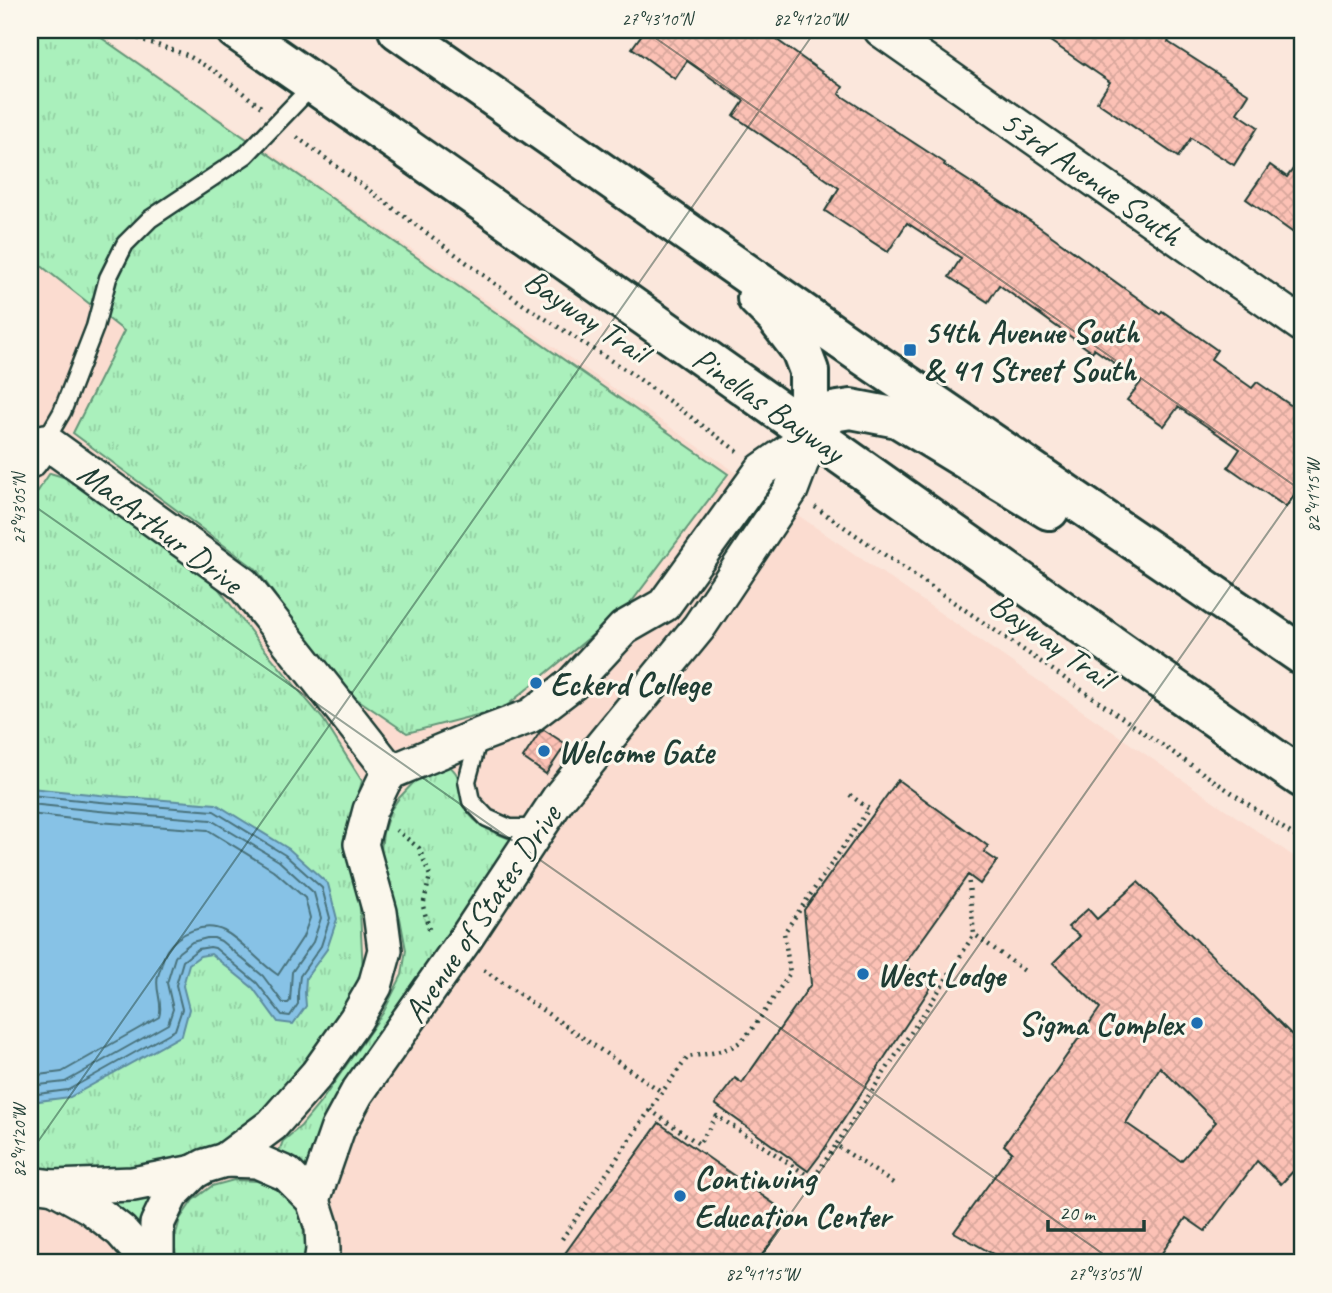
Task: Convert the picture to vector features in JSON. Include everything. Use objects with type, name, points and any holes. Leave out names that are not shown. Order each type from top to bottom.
[{"type":"main road","name":"Pinellas Bayway","points":[[236,30],[1302,778]]},
{"type":"main road","points":[[398,30],[858,351],[1302,655]]},
{"type":"main road","points":[[696,238],[775,316],[801,350],[809,371],[808,396],[812,435]]},
{"type":"main road","points":[[812,435],[832,412],[851,410],[898,418],[1107,546],[1216,596]]},
{"type":"street","name":"53rd Avenue South","points":[[881,30],[1302,325]]},
{"type":"street","points":[[391,772],[530,716],[572,684],[624,628],[664,605],[762,470],[812,435]]},
{"type":"street","name":"Avenue of States Drive","points":[[313,1200],[338,1128],[357,1093],[466,938],[558,799],[699,627],[791,489],[812,435]]},
{"type":"street","name":"MacArthur Drive","points":[[38,451],[243,584],[391,772]]},
{"type":"street","name":"Avenue of States Drive","points":[[225,1160],[272,1125],[317,1074],[356,1019],[375,986],[385,950],[380,912],[361,844],[370,810],[391,772]]},
{"type":"street","points":[[159,1263],[158,1224],[171,1195],[194,1172],[225,1160],[257,1161],[287,1174],[313,1200],[322,1228],[324,1259]]},
{"type":"street","points":[[42,1186],[133,1184],[194,1172]]},
{"type":"street","points":[[42,1186],[90,1207],[121,1231],[149,1263]]},
{"type":"lane","points":[[38,451],[62,412],[95,327],[108,278],[125,244],[150,219],[246,155],[314,84]]},
{"type":"lane","points":[[480,735],[467,781],[471,801],[487,818],[510,828],[539,828]]},
{"type":"path","name":"Bayway Trail","points":[[119,30],[187,55],[216,72],[313,149],[524,305],[635,376],[762,470]]},
{"type":"path","name":"Bayway Trail","points":[[791,489],[1302,841]]},
{"type":"path","points":[[562,1239],[688,1057],[721,1051],[738,1044],[749,1033],[790,973],[784,933],[869,809],[846,792]]},
{"type":"path","points":[[389,824],[419,848],[430,876],[422,906],[429,929],[436,934]]},
{"type":"path","points":[[650,1111],[699,1144],[717,1116],[813,1179],[974,934],[968,875]]},
{"type":"path","points":[[974,934],[1026,972]]},
{"type":"path","points":[[474,963],[662,1092]]},
{"type":"path","points":[[836,1145],[893,1183]]},
{"type":"shaded area","name":"Eckerd College","points":[[30,30],[93,30],[1302,862],[1302,1263],[30,1263]]},
{"type":"green space","points":[[30,30],[90,30],[728,474],[630,604],[504,708],[407,733],[341,688],[257,570],[73,433],[124,331],[30,257]]},
{"type":"green space","points":[[50,473],[96,487],[212,580],[260,644],[323,719],[362,781],[355,808],[363,973],[322,1046],[266,1112],[203,1154],[136,1171],[30,1171],[30,503]]},
{"type":"green space","points":[[447,764],[457,775],[464,806],[474,820],[497,834],[514,840],[311,1169],[301,1166],[279,1151],[283,1141],[301,1126],[320,1103],[383,1013],[402,975],[406,950],[400,918],[380,858],[383,833],[390,811],[416,780],[432,768]]},
{"type":"green space","points":[[234,1180],[257,1181],[279,1190],[295,1205],[306,1223],[308,1263],[177,1263],[174,1241],[180,1219],[193,1200],[212,1186]]},
{"type":"green space","points":[[154,1189],[145,1229],[138,1231],[100,1203]]},
{"type":"water","points":[[30,788],[216,804],[289,849],[328,884],[337,919],[327,949],[306,978],[306,1006],[293,1024],[278,1022],[253,988],[211,954],[200,956],[189,964],[183,986],[189,1009],[182,1035],[70,1097],[30,1102]]},
{"type":"building","points":[[645,30],[763,30],[843,87],[839,94],[945,163],[944,165],[1038,226],[1160,314],[1162,311],[1217,350],[1211,359],[1252,388],[1257,382],[1302,413],[1302,483],[1286,507],[1228,467],[1240,449],[1178,407],[1164,426],[1127,400],[1141,382],[1094,349],[1092,352],[999,285],[988,302],[949,277],[961,258],[907,223],[888,252],[825,211],[839,188],[734,116],[744,101],[687,61],[675,79],[632,48]]},
{"type":"building","points":[[1034,30],[1176,30],[1168,42],[1249,94],[1237,113],[1258,127],[1234,165],[1191,138],[1178,157],[1097,102],[1110,82]]},
{"type":"building","points":[[1302,157],[1302,239],[1246,199],[1270,165],[1287,177]]},
{"type":"building","name":"Welcome Gate","points":[[544,730],[566,744],[546,774],[523,758]]},
{"type":"building","name":"West Lodge","points":[[898,780],[988,846],[984,852],[997,861],[980,884],[968,875],[904,965],[931,987],[808,1171],[715,1104],[735,1078],[742,1083],[811,984],[804,910]]},
{"type":"building","points":[[1138,882],[1302,1045],[1302,1162],[1281,1184],[1257,1161],[1205,1231],[1186,1218],[1155,1263],[1009,1263],[954,1232],[1012,1152],[1004,1145],[1100,1008],[1053,963],[1080,936],[1068,927],[1088,909],[1097,919]],"holes":[[[1160,1067],[1216,1122],[1181,1161],[1126,1123]]]},
{"type":"building","name":"Continuing Education Center","points":[[659,1123],[790,1215],[777,1235],[756,1263],[558,1263]]},
{"type":"place","name":"54th Avenue South & 41 Street South","points":[[910,350]]},
{"type":"place","name":"Eckerd College","points":[[536,683]]},
{"type":"place","name":"Welcome Gate","points":[[544,751]]},
{"type":"place","name":"West Lodge","points":[[863,974]]},
{"type":"place","name":"Sigma Complex","points":[[1197,1023]]},
{"type":"place","name":"Continuing Education Center","points":[[680,1196]]}]
